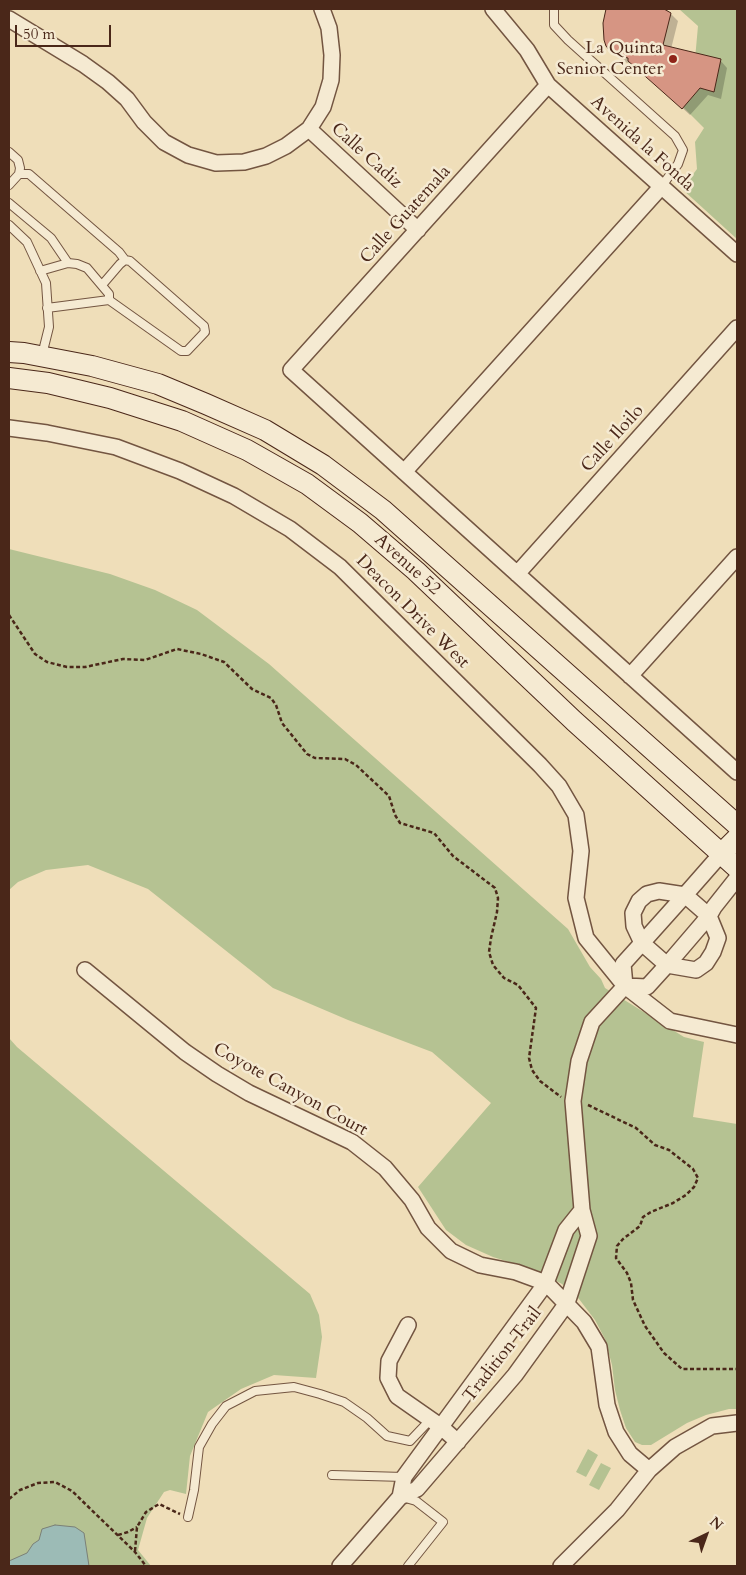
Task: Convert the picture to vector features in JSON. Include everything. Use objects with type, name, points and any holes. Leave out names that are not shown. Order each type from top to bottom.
[{"type":"main road","name":"Avenue 52","points":[[9,352],[42,356],[92,366],[158,384],[265,430],[323,465],[391,516],[737,825]]},
{"type":"main road","name":"Avenue 52","points":[[9,378],[48,382],[110,398],[182,421],[247,450],[307,484],[360,523],[416,571],[574,721],[737,868]]},
{"type":"main road","points":[[721,854],[737,838]]},
{"type":"street","points":[[309,130],[323,107],[331,80],[332,54],[329,28],[322,9]]},
{"type":"street","name":"Avenida la Fonda","points":[[493,9],[527,50],[548,85],[737,254]]},
{"type":"street","name":"Calle Cadiz","points":[[9,19],[84,64],[108,82],[127,99],[144,122],[164,142],[188,155],[216,163],[244,162],[266,156],[286,146],[309,130],[418,230]]},
{"type":"street","name":"Calle Guatemala","points":[[404,472],[291,370],[548,85]]},
{"type":"street","points":[[661,186],[404,472],[737,772]]},
{"type":"street","name":"Calle Iloilo","points":[[517,574],[737,328]]},
{"type":"street","name":"Deacon Drive West","points":[[9,428],[47,433],[116,447],[180,471],[234,496],[290,529],[340,566],[540,764],[559,786],[576,815],[581,851],[576,898],[586,938],[625,986],[670,1022],[737,1035]]},
{"type":"street","points":[[630,676],[737,557]]},
{"type":"street","points":[[721,854],[622,964],[625,986],[647,987],[709,916],[737,878]]},
{"type":"street","points":[[658,891],[685,895],[709,916],[718,938],[713,952],[706,963],[696,970],[667,965],[642,943],[634,926],[633,913],[639,901],[647,894],[658,891]]},
{"type":"street","name":"Coyote Canyon Court","points":[[85,970],[185,1052],[217,1074],[249,1093],[352,1142],[385,1168],[412,1200],[428,1228],[451,1251],[480,1265],[516,1272],[546,1282]]},
{"type":"street","name":"Tradition Trail","points":[[340,1566],[400,1497],[417,1489],[458,1442],[515,1375],[567,1304],[589,1236],[582,1210],[573,1101],[579,1061],[592,1022],[625,986]]},
{"type":"street","name":"Tradition Trail","points":[[400,1497],[404,1476],[436,1423],[546,1282],[566,1230],[582,1210]]},
{"type":"street","points":[[546,1282],[584,1322],[598,1347],[607,1404],[616,1432],[630,1454],[649,1470]]},
{"type":"street","points":[[408,1325],[389,1361],[388,1378],[397,1396],[436,1423],[458,1442]]},
{"type":"street","points":[[561,1566],[616,1510],[649,1470],[675,1447],[712,1426],[737,1423]]},
{"type":"lane","points":[[554,9],[554,25],[568,40],[675,136],[684,150],[678,164],[661,186]]},
{"type":"lane","points":[[9,152],[18,160],[20,168],[19,174],[9,185]]},
{"type":"lane","points":[[19,174],[29,174],[113,246],[124,260]]},
{"type":"lane","points":[[9,203],[51,238],[68,263]]},
{"type":"lane","points":[[9,225],[27,242],[46,283],[49,327],[42,356]]},
{"type":"lane","points":[[48,308],[109,300],[181,351],[187,351],[206,332],[204,326],[130,260],[124,260],[102,285]]},
{"type":"lane","points":[[40,272],[68,263],[87,268],[109,294],[109,300]]},
{"type":"lane","points":[[188,1517],[194,1490],[199,1447],[212,1424],[226,1406],[255,1390],[294,1387],[320,1394],[344,1402],[362,1414],[387,1436],[410,1441],[436,1423]]},
{"type":"lane","points":[[332,1475],[404,1476]]},
{"type":"lane","points":[[400,1497],[416,1501],[443,1522],[408,1566]]},
{"type":"path","points":[[9,615],[35,654],[48,662],[66,666],[85,666],[123,659],[145,660],[177,649],[201,654],[224,662],[252,689],[271,698],[276,705],[282,723],[308,754],[316,758],[346,759],[356,765],[389,796],[395,815],[400,823],[434,833],[453,856],[495,888],[498,898],[497,912],[489,952],[493,965],[504,978],[518,985],[536,1008],[529,1058],[532,1070],[550,1090],[560,1097],[593,1106],[636,1128],[655,1144],[669,1150],[693,1169],[698,1178],[694,1187],[686,1195],[643,1217],[640,1226],[617,1246],[616,1258],[627,1273],[631,1283],[633,1300],[645,1326],[664,1353],[682,1369],[737,1369]]},
{"type":"path","points":[[9,1499],[20,1490],[38,1483],[55,1482],[72,1491],[135,1552],[146,1566]]},
{"type":"path","points":[[135,1552],[137,1528],[146,1512],[159,1504],[188,1517]]},
{"type":"path","points":[[118,1535],[137,1528]]},
{"type":"green space","points":[[679,9],[737,9],[737,239],[682,189],[697,169],[695,142],[704,128],[681,105],[695,59],[698,26]]},
{"type":"green space","points":[[9,549],[110,574],[155,590],[197,610],[269,664],[568,929],[590,967],[601,979],[605,988],[684,1037],[704,1042],[693,1117],[737,1124],[737,1409],[729,1409],[706,1415],[687,1423],[651,1445],[642,1445],[635,1442],[626,1428],[620,1410],[605,1339],[595,1320],[579,1299],[562,1284],[538,1271],[493,1257],[466,1245],[446,1230],[418,1187],[491,1103],[432,1052],[348,1020],[273,988],[148,889],[88,865],[46,870],[18,882],[9,890]]},
{"type":"green space","points":[[9,1038],[17,1047],[310,1294],[319,1315],[322,1337],[316,1378],[274,1375],[241,1389],[208,1412],[190,1456],[186,1494],[170,1490],[164,1492],[147,1518],[138,1550],[151,1566],[9,1566]]},
{"type":"green space","points":[[588,1449],[598,1455],[586,1477],[576,1472]]},
{"type":"green space","points":[[601,1463],[611,1468],[599,1490],[589,1485]]},
{"type":"water","points":[[55,1525],[75,1527],[84,1533],[89,1566],[9,1566],[9,1561],[27,1553],[33,1544],[39,1540],[42,1529]]},
{"type":"building","name":"La Quinta Senior Center","points":[[606,9],[664,9],[671,13],[663,45],[721,59],[714,92],[700,88],[682,109],[628,61],[628,58],[615,55],[616,52],[610,51],[606,46],[603,23]]},
{"type":"place","name":"La Quinta Senior Center","points":[[673,59]]}]
